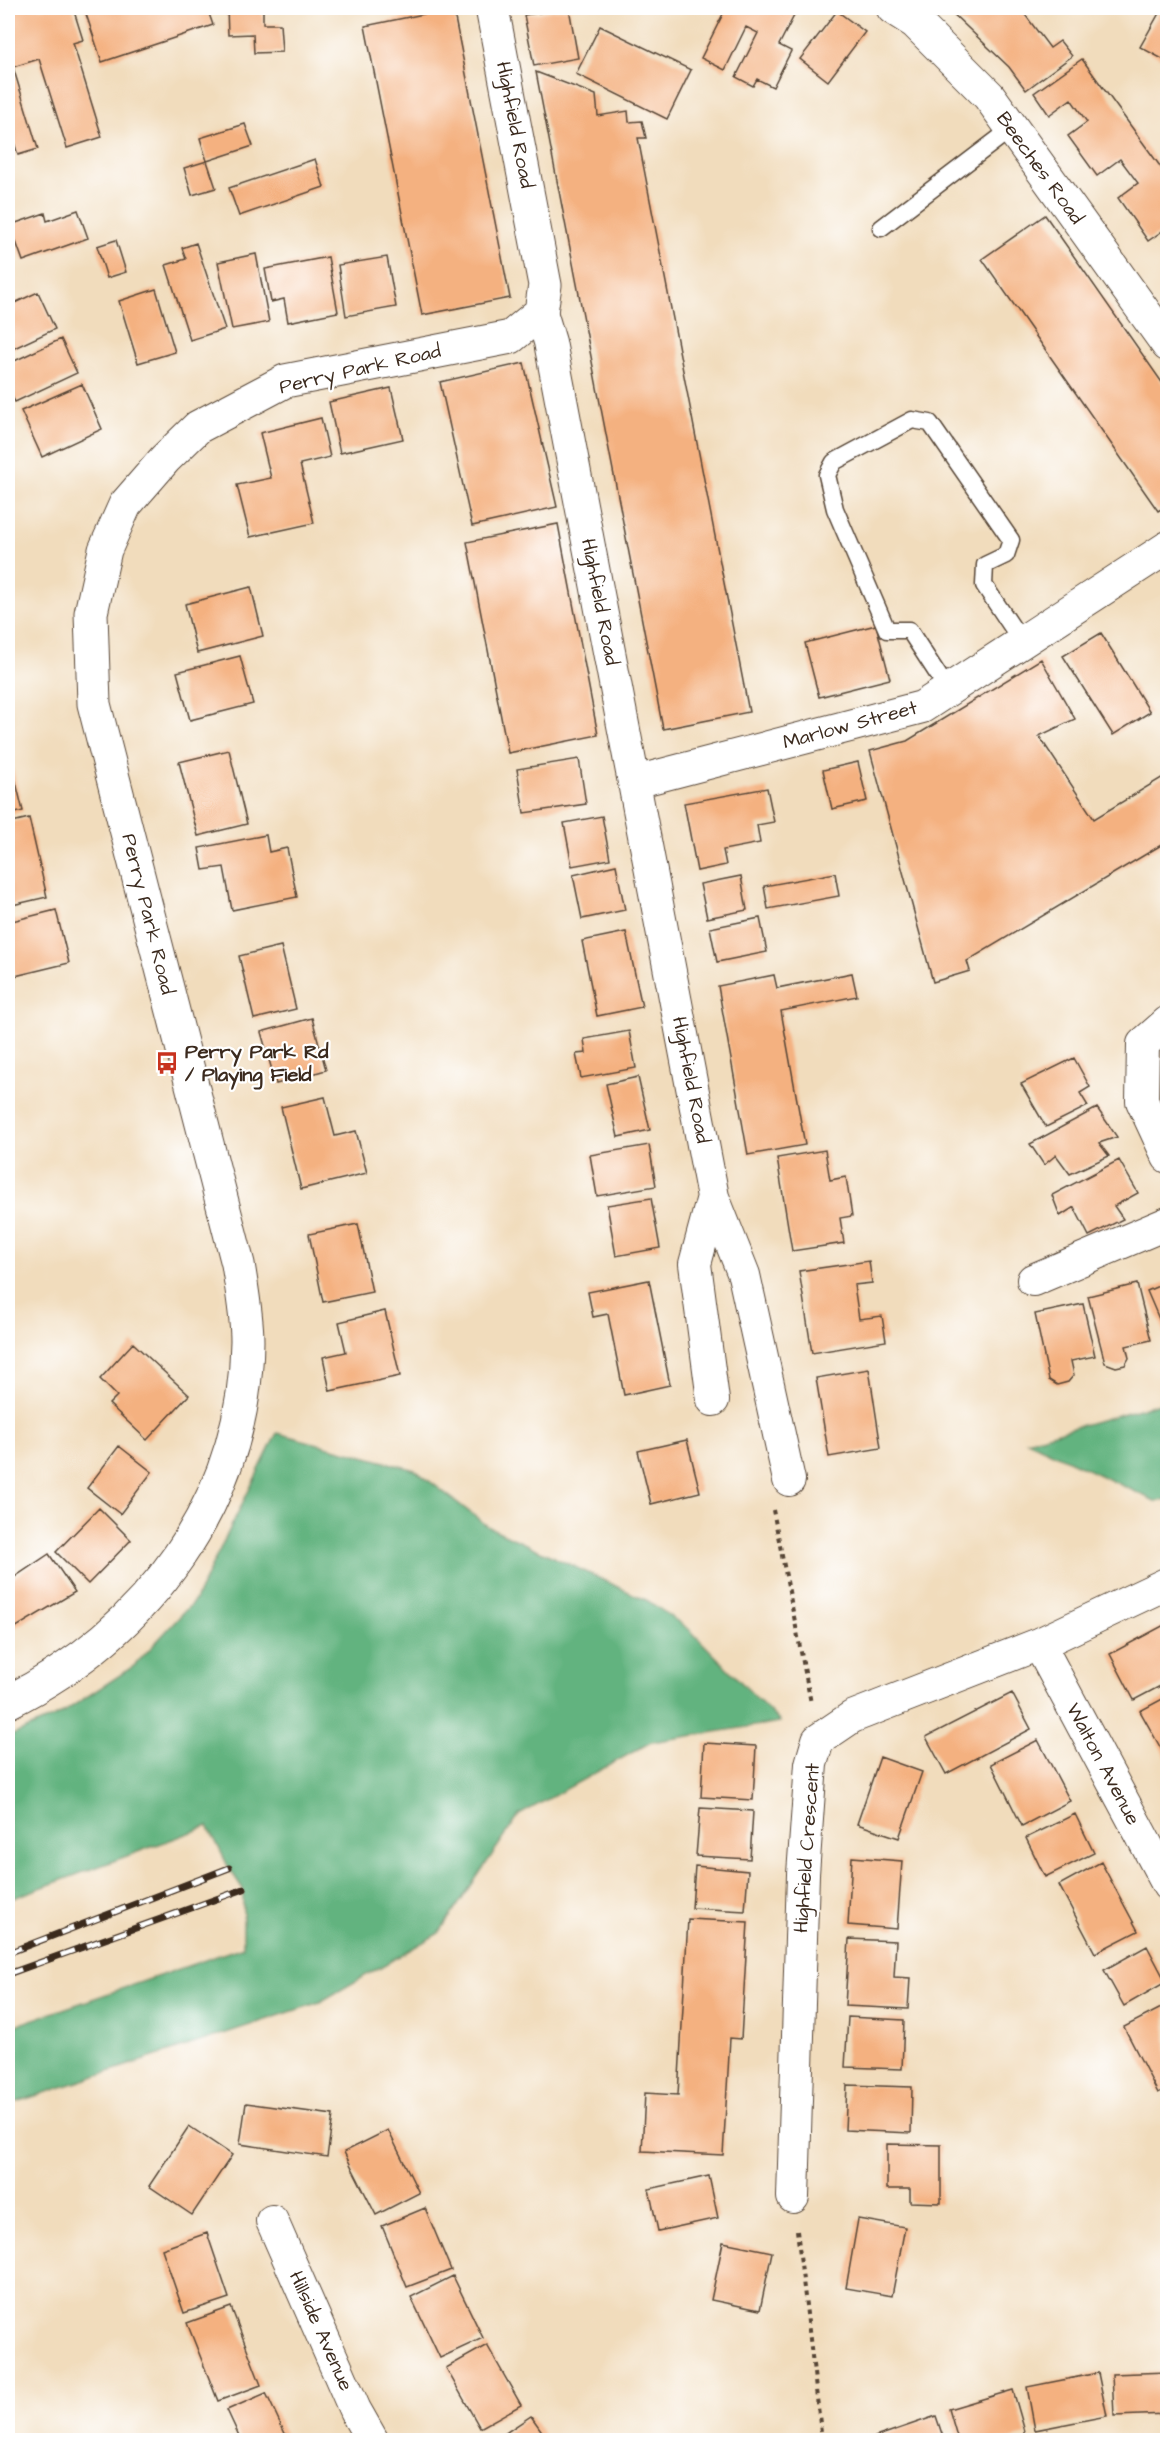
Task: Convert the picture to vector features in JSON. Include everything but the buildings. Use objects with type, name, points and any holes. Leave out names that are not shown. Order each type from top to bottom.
[{"type":"street","name":"Highfield Road","points":[[492,8],[545,285],[541,312],[550,342],[713,1197]]},
{"type":"street","name":"Beeches Road","points":[[893,8],[915,22],[989,96],[1167,345]]},
{"type":"street","name":"Perry Park Road","points":[[8,1702],[48,1682],[94,1647],[131,1615],[184,1551],[201,1523],[228,1461],[237,1428],[246,1371],[247,1339],[238,1264],[94,705],[91,613],[105,550],[125,505],[165,459],[198,427],[285,381],[511,337],[541,312]]},
{"type":"street","name":"Marlow Street","points":[[635,782],[922,707],[1167,547]]},
{"type":"street","points":[[1167,1022],[1143,1044],[1142,1101],[1167,1157]]},
{"type":"street","points":[[713,1197],[695,1264],[713,1400]]},
{"type":"street","points":[[713,1197],[744,1275],[789,1480]]},
{"type":"street","points":[[1033,1280],[1167,1223]]},
{"type":"street","name":"Highfield Crescent","points":[[793,2197],[803,1874],[811,1764],[818,1740],[852,1717],[1039,1644],[1167,1583]]},
{"type":"street","name":"Walton Avenue","points":[[1039,1644],[1167,1885]]},
{"type":"street","name":"Hillside Avenue","points":[[272,2221],[355,2410],[372,2440]]},
{"type":"lane","points":[[881,228],[1011,129]]},
{"type":"lane","points":[[948,690],[909,630],[887,630],[835,509],[827,475],[834,462],[912,420],[930,423],[1011,540],[1006,555],[985,565],[984,585],[1022,642]]},
{"type":"path","points":[[793,2197],[822,2440]]},
{"type":"green space","points":[[1167,1401],[1167,1499],[1157,1502],[1027,1441]]},
{"type":"green space","points":[[277,1433],[415,1470],[489,1527],[648,1601],[690,1630],[780,1722],[651,1742],[519,1815],[439,1933],[320,2002],[8,2105],[8,2028],[243,1947],[243,1889],[229,1868],[208,1826],[8,1900],[8,1737],[59,1715],[134,1666],[195,1600]]},
{"type":"railway","points":[[8,1953],[229,1868]]},
{"type":"railway","points":[[8,1974],[244,1889]]},
{"type":"place","name":"Perry Park Rd / Playing Field","points":[[167,1063]]}]
